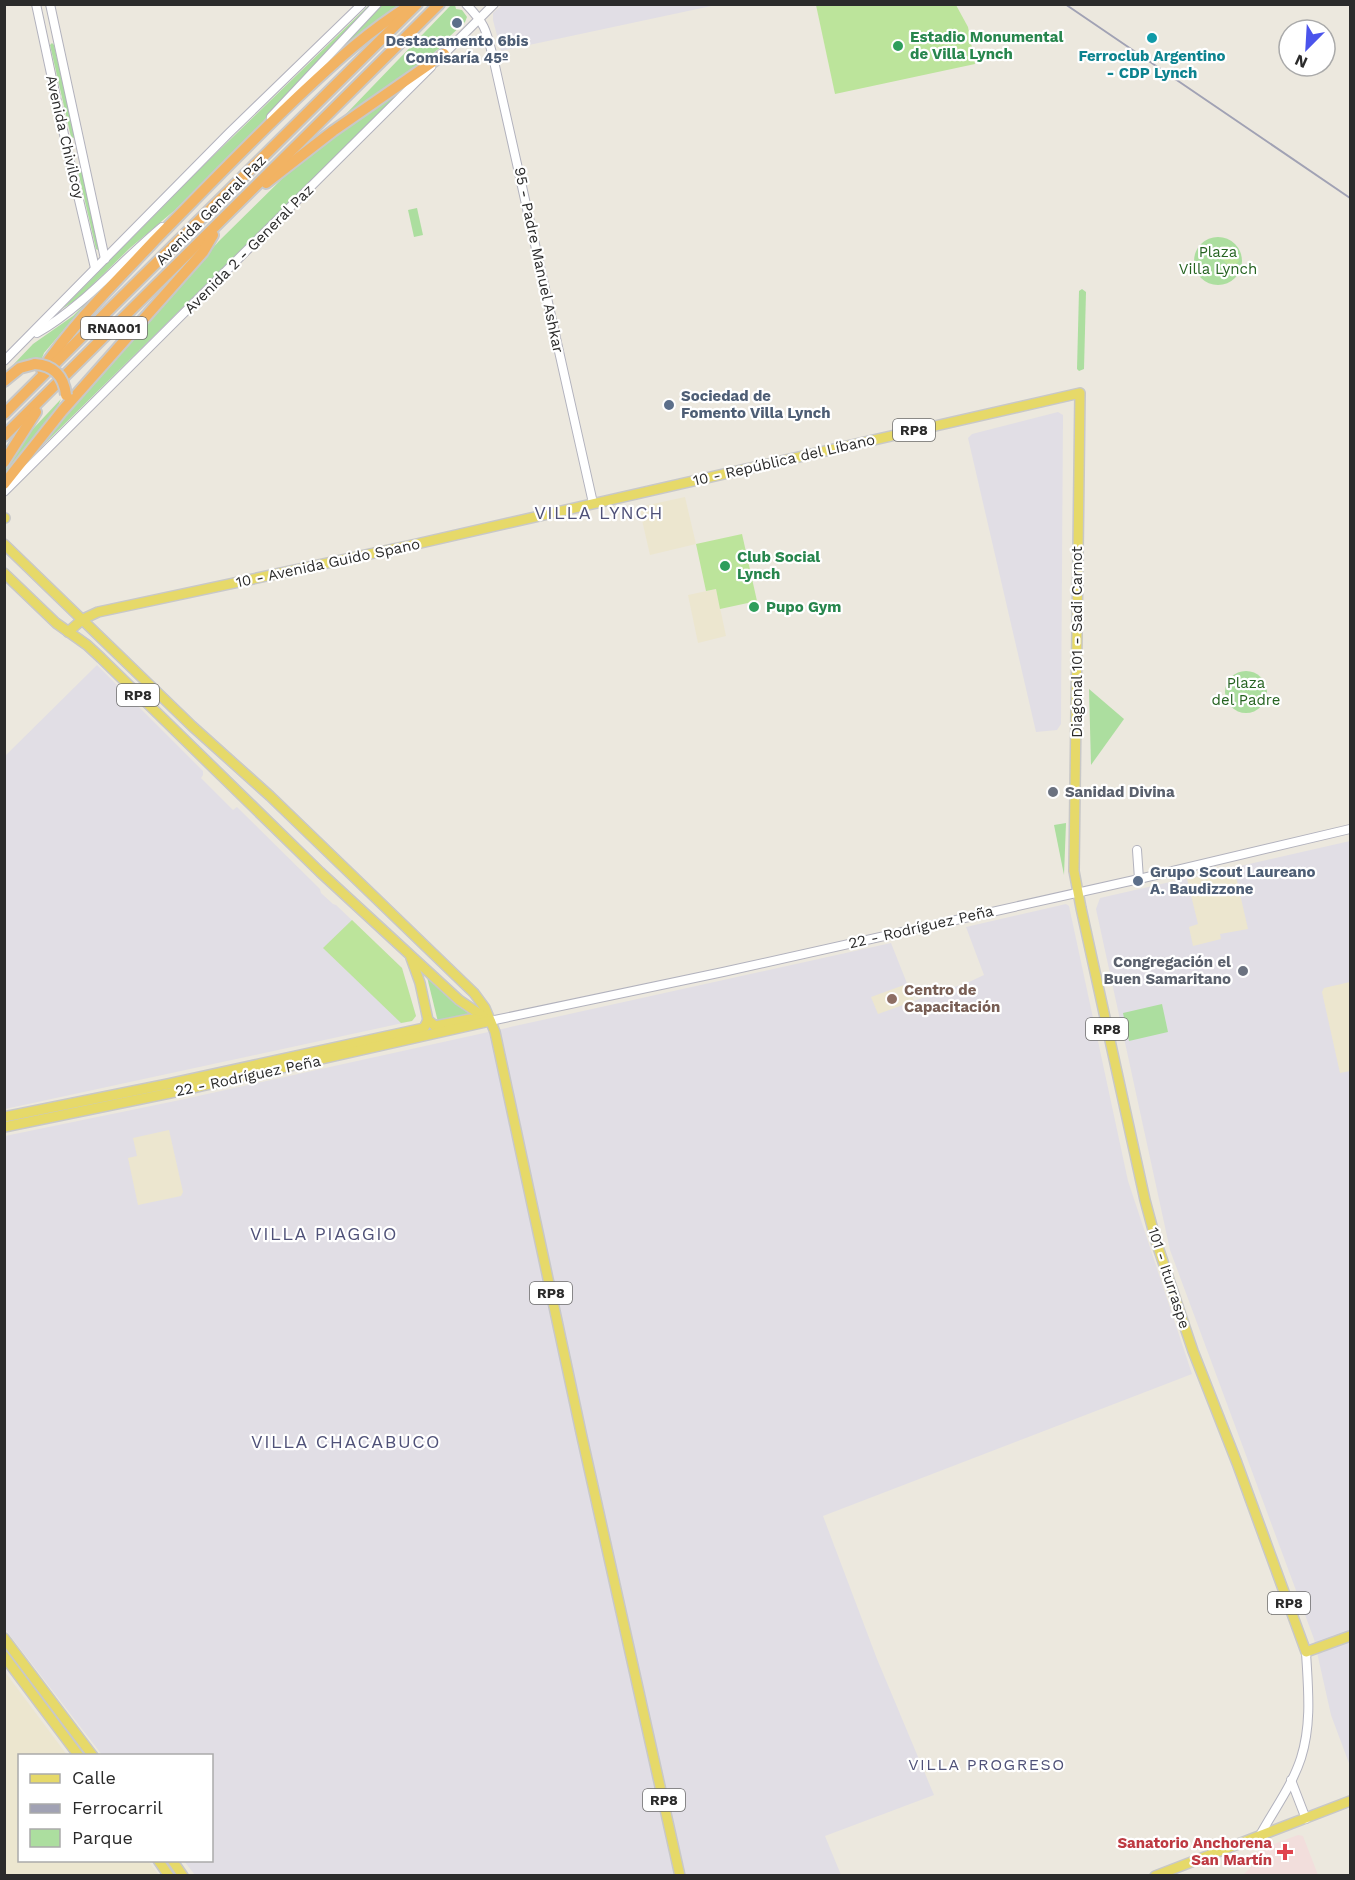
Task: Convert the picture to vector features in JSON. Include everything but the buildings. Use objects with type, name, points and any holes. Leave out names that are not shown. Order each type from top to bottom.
[{"type":"highway","points":[[27,392],[62,340],[85,314],[256,136],[328,69],[378,27],[412,4]]},
{"type":"highway","name":"Avenida General Paz","points":[[4,414],[417,4]]},
{"type":"highway","name":"Avenida General Paz","points":[[4,436],[439,4]]},
{"type":"highway","points":[[239,203],[333,131],[444,54]]},
{"type":"highway","points":[[4,484],[62,411],[203,252],[222,220]]},
{"type":"highway","points":[[4,462],[35,413],[79,362]]},
{"type":"highway","points":[[4,381],[20,368],[43,364],[57,372],[65,387],[66,395],[62,411]]},
{"type":"main road","name":"10 - República del Líbano","points":[[593,503],[1080,393]]},
{"type":"main road","name":"Diagonal 101 - Sadi Carnot","points":[[1077,892],[1074,871],[1080,393]]},
{"type":"main road","name":"10 - Avenida Guido Spano","points":[[68,632],[83,619],[98,612],[389,550],[593,503]]},
{"type":"main road","name":"RP8","points":[[4,544],[192,726],[270,796],[474,993],[485,1008],[495,1032],[582,1437],[680,1875]]},
{"type":"main road","name":"RP8","points":[[4,573],[55,622],[101,658],[264,819],[410,955],[464,1004],[490,1021]]},
{"type":"main road","name":"101 - Iturraspe","points":[[1077,892],[1156,1242],[1193,1351],[1248,1491],[1306,1652]]},
{"type":"main road","points":[[410,955],[420,983],[429,1025]]},
{"type":"main road","name":"22 - Rodríguez Peña","points":[[4,1117],[180,1081],[429,1025],[470,1019],[490,1021]]},
{"type":"main road","name":"22 - Rodríguez Peña","points":[[4,1127],[490,1021]]},
{"type":"main road","points":[[1306,1652],[1350,1635]]},
{"type":"main road","points":[[4,1638],[92,1754]]},
{"type":"main road","points":[[4,1656],[78,1754]]},
{"type":"main road","points":[[1155,1875],[1350,1802]]},
{"type":"main road","points":[[159,1862],[169,1875]]},
{"type":"main road","points":[[173,1862],[183,1875]]},
{"type":"street","name":"Avenida Chivilcoy","points":[[36,4],[95,268]]},
{"type":"street","name":"Avenida Chivilcoy","points":[[50,4],[105,259]]},
{"type":"street","points":[[4,362],[229,133],[362,4]]},
{"type":"street","points":[[256,136],[285,100],[376,4]]},
{"type":"street","points":[[466,4],[480,19]]},
{"type":"street","name":"Avenida 2 - General Paz","points":[[4,492],[494,4]]},
{"type":"street","name":"95 - Padre Manuel Ashkar","points":[[480,19],[487,31],[496,69],[593,503]]},
{"type":"street","points":[[28,339],[54,324],[135,249],[188,205]]},
{"type":"street","name":"22 - Rodríguez Peña","points":[[490,1021],[702,977],[1350,829]]},
{"type":"street","points":[[1137,850],[1139,879]]},
{"type":"street","points":[[1258,1837],[1300,1760],[1308,1726],[1306,1652]]},
{"type":"street","points":[[1291,1780],[1306,1819]]},
{"type":"shaded area","points":[[502,5],[716,5],[501,51],[493,13]]},
{"type":"shaded area","points":[[1058,412],[1063,415],[1061,724],[1057,730],[1036,732],[968,438],[972,434]]},
{"type":"shaded area","points":[[685,497],[696,544],[650,555],[639,507]]},
{"type":"shaded area","points":[[716,589],[726,636],[698,643],[688,595]]},
{"type":"shaded area","points":[[97,665],[203,771],[201,778],[233,810],[237,807],[320,889],[321,893],[402,968],[416,1016],[412,1021],[5,1109],[5,756]]},
{"type":"shaded area","points":[[1350,841],[1350,1766],[1331,1715],[1314,1639],[1170,1250],[1096,909],[1100,898]]},
{"type":"shaded area","points":[[1234,868],[1248,929],[1220,934],[1221,939],[1193,946],[1189,927],[1198,924],[1187,879]]},
{"type":"shaded area","points":[[1066,904],[1069,906],[1128,1181],[1192,1374],[823,1516],[877,1659],[934,1795],[825,1836],[841,1875],[195,1875],[185,1862],[213,1862],[213,1754],[101,1754],[5,1629],[5,1136],[180,1100],[891,943],[914,1001],[984,975],[966,927]]},
{"type":"shaded area","points":[[1350,982],[1350,1071],[1340,1073],[1322,992],[1324,988]]},
{"type":"shaded area","name":"Centro de Capacitación","points":[[907,984],[914,1001],[878,1014],[871,997]]},
{"type":"shaded area","points":[[169,1130],[183,1192],[181,1196],[138,1205],[128,1158],[137,1156],[133,1138]]},
{"type":"shaded area","points":[[5,1672],[66,1754],[18,1754],[18,1862],[149,1862],[159,1875],[5,1875]]},
{"type":"shaded area","name":"Sanatorio Anchorena San Martín","points":[[1298,1835],[1303,1836],[1318,1875],[1243,1875],[1263,1855],[1261,1849]]},
{"type":"green space","points":[[381,5],[399,5],[318,70]]},
{"type":"green space","points":[[451,5],[462,10],[467,17],[465,22],[449,37],[451,39],[344,116]]},
{"type":"green space","name":"Estadio Monumental de Villa Lynch","points":[[816,5],[956,5],[968,27],[975,64],[835,94]]},
{"type":"green space","points":[[368,6],[370,8],[306,73],[261,124],[175,210],[130,248],[79,298],[62,309],[207,162]]},
{"type":"green space","points":[[52,43],[74,138],[71,137],[50,45]]},
{"type":"green space","points":[[403,87],[405,88],[28,460],[91,384],[219,241],[295,166]]},
{"type":"green space","points":[[80,168],[100,251],[96,249],[78,171]]},
{"type":"green space","points":[[417,208],[423,235],[414,237],[408,210]]},
{"type":"green space","name":"Plaza Villa Lynch","points":[[1213,237],[1223,237],[1235,244],[1242,256],[1242,266],[1235,278],[1223,285],[1213,285],[1198,274],[1194,266],[1194,256],[1205,241]]},
{"type":"green space","points":[[1228,246],[1235,251],[1239,261],[1232,269],[1219,256]]},
{"type":"green space","points":[[115,274],[72,320],[42,358],[28,359],[13,365],[33,344],[73,316]]},
{"type":"green space","points":[[1082,289],[1086,292],[1084,369],[1079,371],[1077,369],[1079,291]]},
{"type":"green space","points":[[61,399],[56,411],[5,477],[4,472],[31,431]]},
{"type":"green space","name":"Club Social Lynch","points":[[742,534],[757,601],[720,609],[716,589],[706,591],[696,544]]},
{"type":"green space","name":"Plaza del Padre","points":[[1246,671],[1261,677],[1267,692],[1261,707],[1246,713],[1231,707],[1225,692],[1231,677]]},
{"type":"green space","points":[[1089,689],[1124,719],[1091,765]]},
{"type":"green space","points":[[1066,823],[1064,875],[1054,825]]},
{"type":"green space","points":[[352,920],[402,968],[416,1016],[412,1021],[401,1023],[323,948]]},
{"type":"green space","points":[[427,977],[430,977],[470,1014],[438,1022]]},
{"type":"green space","points":[[1162,1004],[1168,1032],[1129,1041],[1123,1013]]},
{"type":"railway","points":[[1065,4],[1350,198]]},
{"type":"place","name":"Destacamento 6bis Comisaría 45º","points":[[457,23]]},
{"type":"place","name":"Ferroclub Argentino - CDP Lynch","points":[[1152,38]]},
{"type":"place","name":"Estadio Monumental de Villa Lynch","points":[[898,46]]},
{"type":"place","name":"Sociedad de Fomento Villa Lynch","points":[[669,405]]},
{"type":"place","name":"Club Social Lynch","points":[[725,566]]},
{"type":"place","name":"Pupo Gym","points":[[754,607]]},
{"type":"place","name":"Sanidad Divina","points":[[1053,792]]},
{"type":"place","name":"Grupo Scout Laureano A. Baudizzone","points":[[1138,881]]},
{"type":"place","name":"Congregación el Buen Samaritano","points":[[1243,971]]},
{"type":"place","name":"Centro de Capacitación","points":[[892,999]]},
{"type":"place","name":"Sanatorio Anchorena San Martín","points":[[1285,1852]]},
{"type":"district","name":"VILLA LYNCH","points":[[599,513]]},
{"type":"district","name":"VILLA PIAGGIO","points":[[324,1234]]},
{"type":"district","name":"VILLA CHACABUCO","points":[[346,1442]]},
{"type":"district","name":"VILLA PROGRESO","points":[[987,1764]]}]
